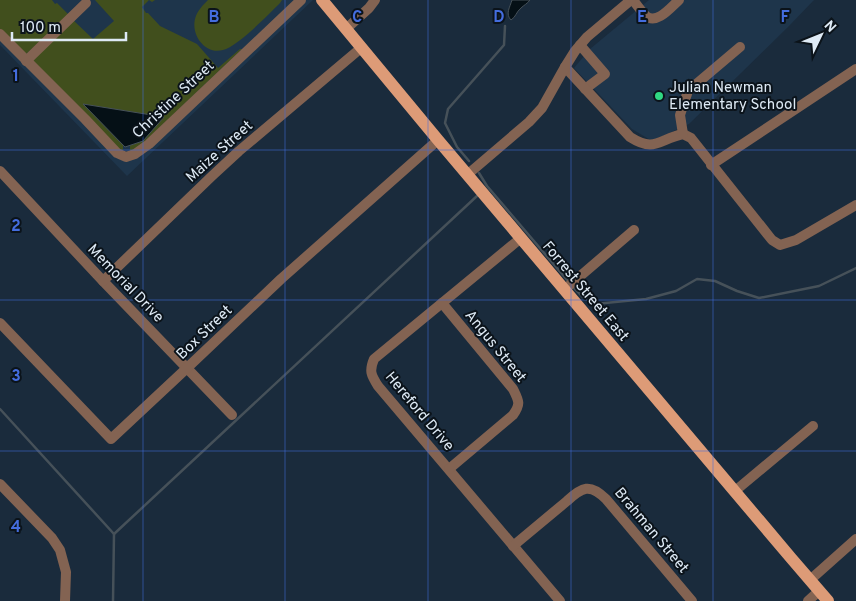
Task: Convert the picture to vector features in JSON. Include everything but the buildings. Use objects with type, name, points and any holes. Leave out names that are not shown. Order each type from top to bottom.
[{"type":"main road","name":"Forrest Street East","points":[[322,0],[467,175],[828,601]]},
{"type":"street","name":"Christine Street","points":[[2,39],[85,119],[117,154],[126,157],[135,154],[149,144],[301,0]]},
{"type":"street","points":[[346,29],[375,0]]},
{"type":"street","points":[[467,175],[529,122],[542,108],[565,67],[587,37],[632,0],[651,19],[658,18],[679,0]]},
{"type":"street","points":[[26,61],[86,3]]},
{"type":"street","points":[[580,45],[605,74],[585,89]]},
{"type":"street","points":[[683,134],[680,115],[688,91],[740,47]]},
{"type":"street","name":"Maize Street","points":[[103,281],[233,157],[361,48]]},
{"type":"street","points":[[565,67],[630,137],[638,142],[646,145],[658,144],[683,134],[691,138],[772,240],[780,245],[796,240],[856,206]]},
{"type":"street","points":[[711,165],[856,69]]},
{"type":"street","name":"Box Street","points":[[0,323],[111,438],[281,279],[438,140]]},
{"type":"street","name":"Memorial Drive","points":[[0,171],[232,415]]},
{"type":"street","points":[[564,290],[634,230]]},
{"type":"street","name":"Hereford Drive","points":[[521,238],[416,323],[374,359],[370,367],[372,377],[378,386],[560,601]]},
{"type":"street","name":"Angus Street","points":[[442,303],[514,389],[518,398],[518,408],[513,415],[449,469]]},
{"type":"street","points":[[735,491],[812,426]]},
{"type":"street","points":[[0,484],[52,538],[60,550],[66,572],[65,601]]},
{"type":"street","name":"Brahman Street","points":[[513,546],[568,502],[574,494],[582,489],[592,488],[606,499],[692,601]]},
{"type":"street","points":[[810,580],[856,539]]},
{"type":"street","points":[[808,601],[819,591]]},
{"type":"shaded area","points":[[0,0],[313,0],[127,176],[0,45]]},
{"type":"shaded area","points":[[512,0],[530,0],[511,20],[508,13]]},
{"type":"shaded area","name":"Julian Newman Elementary School","points":[[649,0],[814,0],[689,124],[652,141],[632,129],[574,68],[590,49]]},
{"type":"shaded area","points":[[83,104],[164,117],[143,141],[125,147]]},
{"type":"green space","points":[[0,0],[52,0],[69,15],[25,55],[0,30]]},
{"type":"green space","points":[[95,0],[149,0],[142,7],[146,13],[160,26],[197,44],[218,68],[242,49],[136,150],[130,152],[130,145],[143,141],[84,104],[123,145],[123,152],[121,151],[32,63],[33,57],[73,20],[93,39],[114,21]]},
{"type":"green space","points":[[208,0],[282,0],[244,37],[229,48],[216,51],[205,47],[197,37],[194,25],[200,8]]},
{"type":"waterway","points":[[469,161],[457,147],[445,123],[448,109],[504,45],[505,26]]},
{"type":"waterway","points":[[479,173],[487,186],[568,281]]},
{"type":"waterway","points":[[114,534],[477,196]]},
{"type":"waterway","points":[[572,286],[583,297],[595,304],[646,299],[676,291],[697,279],[715,281],[759,298],[819,286],[856,268]]},
{"type":"waterway","points":[[0,409],[114,534],[113,601]]},
{"type":"place","name":"Julian Newman Elementary School","points":[[659,96]]}]
